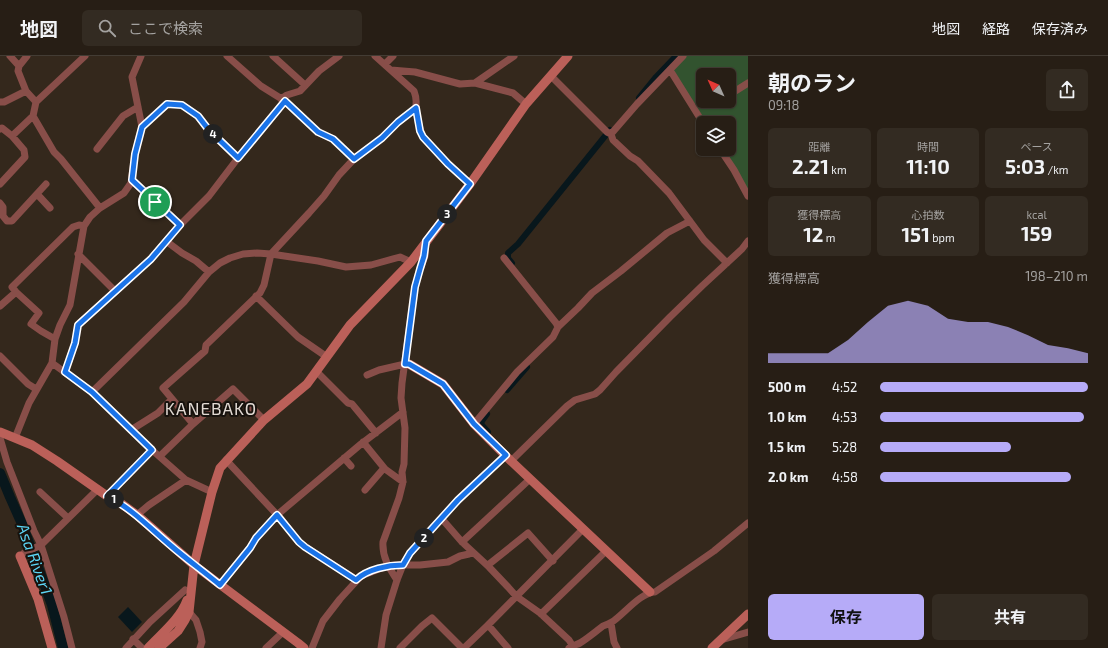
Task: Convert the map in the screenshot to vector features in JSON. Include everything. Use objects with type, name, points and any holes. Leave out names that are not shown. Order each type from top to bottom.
[{"type":"street","points":[[10,56],[19,66]]},
{"type":"street","points":[[27,56],[19,66],[18,71],[26,91],[36,102]]},
{"type":"street","points":[[12,136],[33,116],[36,102],[85,56]]},
{"type":"street","points":[[15,438],[29,403],[52,362],[55,338],[70,305],[84,226],[90,216],[124,193],[132,180],[135,154],[142,127],[132,77],[141,56]]},
{"type":"street","points":[[227,56],[261,86],[283,100],[318,132],[333,139],[354,159]]},
{"type":"street","points":[[65,372],[75,343],[78,325],[151,259],[180,225],[209,196],[287,95],[300,91],[318,70],[339,56]]},
{"type":"street","points":[[375,56],[414,90],[417,98],[416,108],[420,131],[423,137],[470,184]]},
{"type":"street","points":[[385,64],[392,56]]},
{"type":"street","points":[[475,83],[514,56]]},
{"type":"street","points":[[148,648],[182,612],[188,598],[188,587],[212,492],[220,468],[264,420],[307,384],[350,325],[411,262],[470,184],[526,104],[568,56]]},
{"type":"street","points":[[609,133],[683,56]]},
{"type":"street","points":[[275,57],[305,85]]},
{"type":"street","points":[[391,70],[415,72],[460,84],[475,83],[513,93],[526,104]]},
{"type":"street","points":[[670,70],[699,116]]},
{"type":"street","points":[[551,76],[609,133],[613,140],[630,156],[638,161],[670,193],[704,240],[727,263]]},
{"type":"street","points":[[736,90],[748,82]]},
{"type":"street","points":[[0,102],[4,102],[26,91]]},
{"type":"street","points":[[142,127],[167,104],[182,105],[198,116],[208,129],[238,158]]},
{"type":"street","points":[[97,149],[123,116],[138,107]]},
{"type":"street","points":[[193,424],[163,388],[205,351],[206,345],[260,292],[264,285],[272,254],[309,213],[339,175],[354,159],[382,138],[398,122],[416,108]]},
{"type":"street","points":[[33,116],[54,152],[100,208]]},
{"type":"street","points":[[0,129],[2,128],[12,136],[24,150],[25,157],[0,184]]},
{"type":"street","points":[[725,156],[748,196]]},
{"type":"street","points":[[132,180],[180,225]]},
{"type":"street","points":[[0,204],[3,207],[3,216],[7,221],[12,221],[46,184]]},
{"type":"street","points":[[37,194],[50,208]]},
{"type":"street","points":[[474,424],[517,372],[553,337],[558,327],[592,293],[667,233],[690,221]]},
{"type":"street","points":[[55,338],[31,324],[39,313],[12,287],[67,232],[73,227],[79,225],[84,226]]},
{"type":"street","points":[[166,241],[196,261],[209,272]]},
{"type":"street","points":[[397,580],[387,566],[384,558],[383,542],[399,498],[403,482],[402,472],[404,464],[405,428],[401,398],[402,383],[415,287],[424,256],[426,241]]},
{"type":"street","points":[[381,648],[386,615],[397,580],[410,553],[458,500],[509,458],[567,406],[575,400],[595,394],[600,390],[676,312],[742,249],[748,241]]},
{"type":"street","points":[[78,254],[115,291]]},
{"type":"street","points":[[92,392],[184,302],[209,272],[220,263],[230,258],[243,254],[272,254],[346,267],[371,265],[400,257],[411,262]]},
{"type":"street","points":[[504,258],[558,327]]},
{"type":"street","points":[[0,306],[16,292]]},
{"type":"street","points":[[256,296],[298,337],[327,357]]},
{"type":"street","points":[[0,356],[28,384],[36,389]]},
{"type":"street","points":[[52,362],[92,392],[152,450],[186,480],[212,492]]},
{"type":"street","points":[[367,375],[379,370],[409,364],[443,384],[474,424],[530,479],[652,592]]},
{"type":"street","points":[[316,372],[348,403],[352,404],[376,433]]},
{"type":"street","points":[[160,456],[193,424],[233,389],[264,420]]},
{"type":"street","points":[[131,430],[158,413],[172,399]]},
{"type":"street","points":[[220,585],[250,548],[256,538],[277,515],[363,442],[403,412]]},
{"type":"street","points":[[0,432],[32,446],[57,461],[107,496],[119,502],[137,515],[194,565],[304,648]]},
{"type":"street","points":[[0,438],[7,462],[40,546],[64,617],[72,648]]},
{"type":"street","points":[[363,442],[384,468],[403,482]]},
{"type":"street","points":[[107,496],[152,450]]},
{"type":"street","points":[[344,458],[351,466]]},
{"type":"street","points":[[226,460],[277,515],[299,542],[356,580]]},
{"type":"street","points":[[365,490],[384,468]]},
{"type":"street","points":[[462,542],[530,479]]},
{"type":"street","points":[[137,515],[186,480]]},
{"type":"street","points":[[52,648],[38,599],[22,555],[40,546],[98,489]]},
{"type":"street","points":[[40,492],[50,497],[68,518]]},
{"type":"street","points":[[442,519],[462,542],[488,565],[516,596],[541,614],[572,647],[604,625],[611,623],[630,606],[714,551],[748,523]]},
{"type":"street","points":[[400,648],[432,618],[463,648],[488,625],[583,529]]},
{"type":"street","points":[[488,565],[528,534],[553,560]]},
{"type":"street","points":[[541,614],[606,550]]},
{"type":"street","points":[[312,648],[323,621],[340,598],[361,576],[387,566],[448,562],[472,552]]},
{"type":"street","points":[[159,648],[178,631],[189,612],[188,587]]},
{"type":"street","points":[[126,648],[133,639],[188,587]]},
{"type":"street","points":[[189,612],[196,620],[200,632],[202,642],[200,648]]},
{"type":"street","points":[[712,648],[748,614]]},
{"type":"street","points":[[611,623],[614,642],[617,648]]},
{"type":"street","points":[[488,625],[508,648]]},
{"type":"street","points":[[266,648],[283,632]]},
{"type":"street","points":[[720,640],[748,632]]},
{"type":"street","points":[[133,639],[142,648]]},
{"type":"green space","points":[[685,56],[748,56],[748,190],[727,156],[736,156],[736,116],[702,116],[697,108],[736,108],[736,68],[696,68],[696,106],[672,70]]},
{"type":"shaded area","points":[[128,607],[142,622],[132,632],[118,617]]},
{"type":"waterway","points":[[639,98],[676,56]]},
{"type":"waterway","points":[[512,263],[508,258],[508,253],[518,244],[610,130]]},
{"type":"waterway","points":[[507,390],[527,367]]},
{"type":"waterway","points":[[487,414],[481,424],[488,432]]},
{"type":"waterway","name":"Asa River1","points":[[0,473],[22,524],[52,605],[63,648]]},
{"type":"district","name":"KANEBAKO","points":[[211,409]]},
{"type":"route","points":[[285,101],[318,132],[333,139],[354,159],[382,138],[398,122],[416,108],[420,131],[423,137],[448,164],[470,184],[426,241],[424,256],[415,287],[405,364],[409,364],[443,384],[474,424],[506,455],[458,500],[410,553],[403,565],[387,566],[365,574],[356,580],[305,547],[299,542],[277,515],[256,538],[250,548],[220,585],[194,565],[137,515],[119,502],[107,496],[152,450],[92,392],[65,372],[75,343],[78,325],[151,259],[180,225],[164,208],[155,202],[132,180],[135,154],[142,127],[167,104],[182,105],[198,116],[208,129],[238,158],[285,101]]}]
